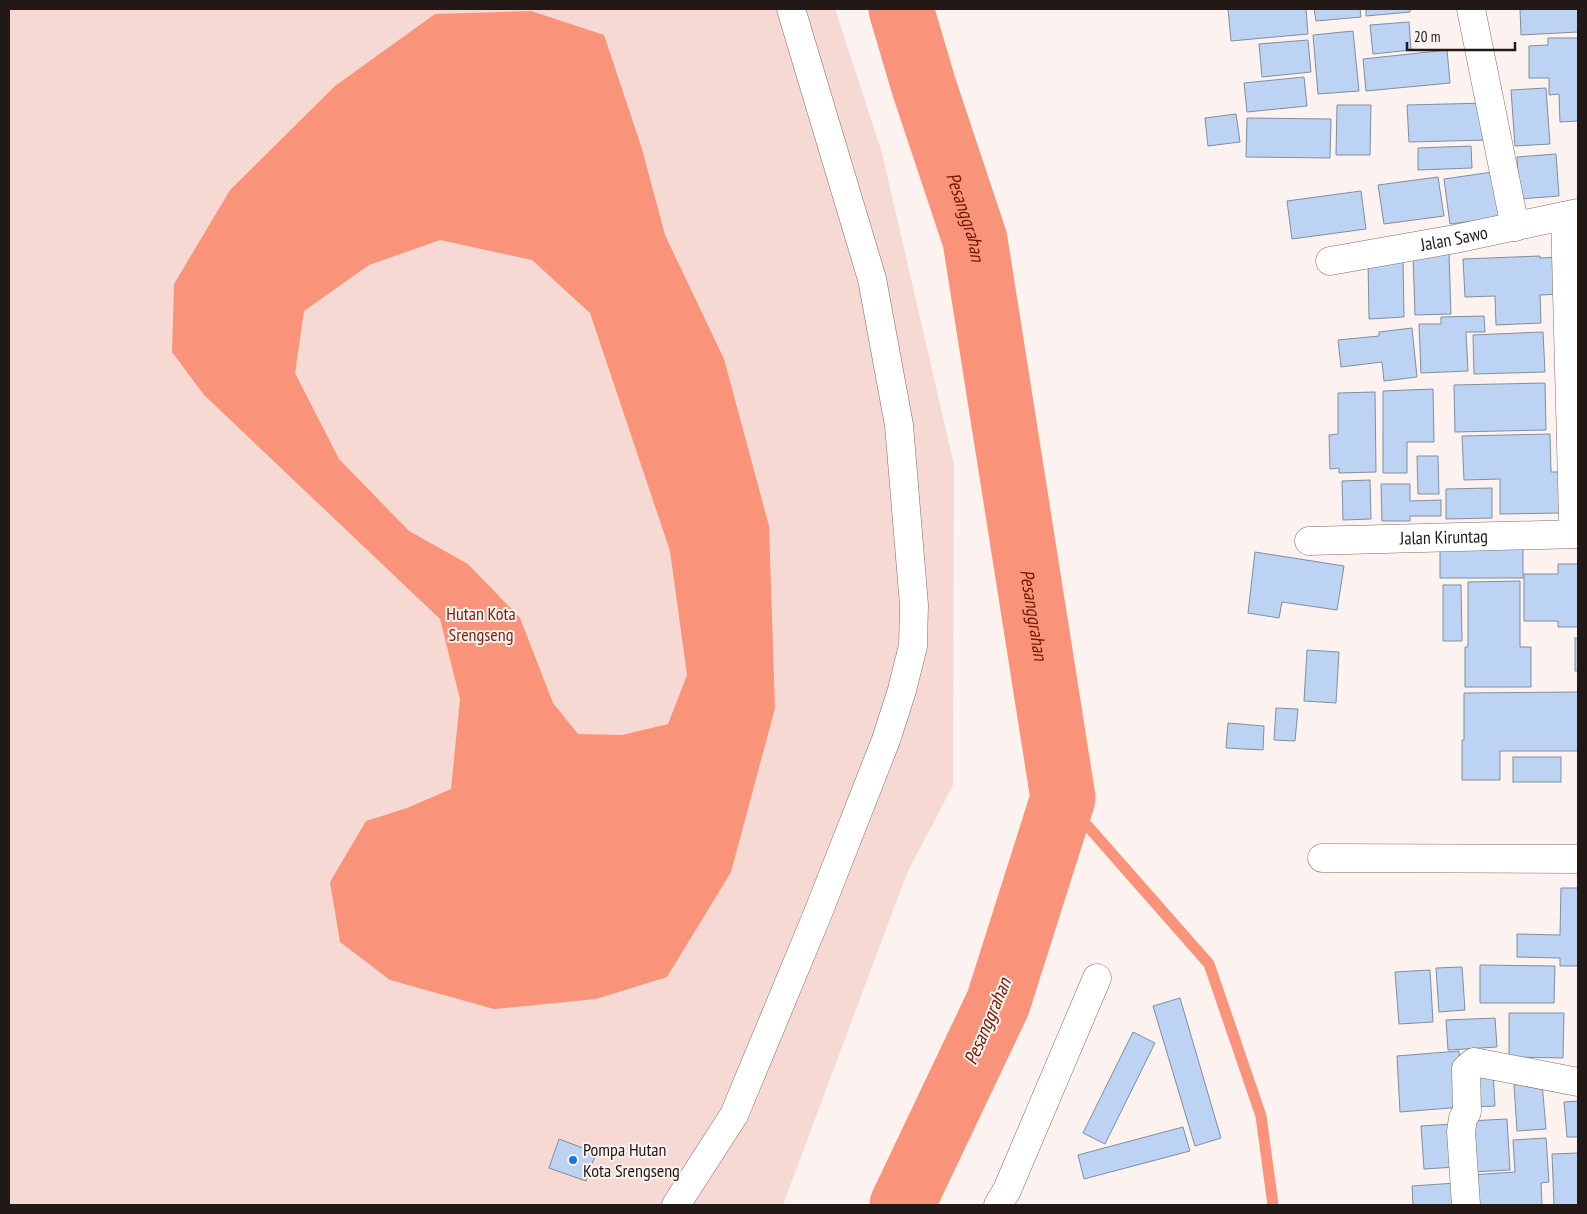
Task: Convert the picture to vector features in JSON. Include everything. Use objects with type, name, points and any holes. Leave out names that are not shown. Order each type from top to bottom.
[{"type":"street","points":[[676,1205],[738,1106],[818,913],[886,740],[902,690],[912,646],[914,604],[899,425],[872,279],[791,9]]},
{"type":"street","points":[[1471,9],[1515,227]]},
{"type":"street","points":[[1572,215],[1573,519],[1578,526]]},
{"type":"street","name":"Jalan Sawo","points":[[1330,261],[1572,215]]},
{"type":"street","name":"Jalan Kiruntag","points":[[1309,541],[1578,534]]},
{"type":"street","points":[[1322,858],[1578,859]]},
{"type":"street","points":[[998,1205],[1007,1190],[1097,978]]},
{"type":"street","points":[[1466,1205],[1461,1132],[1463,1118],[1467,1112],[1466,1069],[1474,1062],[1578,1082]]},
{"type":"green space","name":"Hutan Kota Srengseng","points":[[9,9],[835,9],[882,153],[954,465],[953,785],[907,873],[783,1205],[9,1205]]},
{"type":"shaded area","points":[[531,11],[604,35],[642,149],[665,235],[724,359],[769,526],[775,708],[731,872],[667,977],[596,999],[494,1009],[390,980],[340,942],[330,882],[366,821],[407,808],[451,789],[460,699],[440,619],[204,395],[172,352],[174,284],[230,190],[335,86],[435,14]],"holes":[[[440,240],[532,260],[590,313],[670,551],[687,675],[668,724],[622,735],[578,734],[553,703],[520,618],[468,564],[409,531],[339,459],[295,373],[304,311],[369,265]]]},
{"type":"building","points":[[1228,9],[1306,9],[1308,34],[1231,41]]},
{"type":"building","points":[[1314,9],[1360,9],[1361,17],[1316,21]]},
{"type":"building","points":[[1366,9],[1410,9],[1410,12],[1366,16]]},
{"type":"building","points":[[1520,9],[1578,9],[1578,32],[1521,35]]},
{"type":"building","points":[[1409,22],[1411,50],[1373,54],[1370,25]]},
{"type":"building","points":[[1353,31],[1359,91],[1318,94],[1313,35]]},
{"type":"building","points":[[1548,38],[1578,38],[1578,121],[1560,122],[1559,94],[1549,95],[1549,78],[1529,78],[1529,46],[1548,45]]},
{"type":"building","points":[[1308,40],[1311,72],[1262,77],[1259,44]]},
{"type":"building","points":[[1447,50],[1450,83],[1366,91],[1363,59]]},
{"type":"building","points":[[1304,77],[1307,106],[1247,112],[1244,83]]},
{"type":"building","points":[[1546,88],[1550,144],[1515,146],[1511,90]]},
{"type":"building","points":[[1487,103],[1487,140],[1409,142],[1407,105]]},
{"type":"building","points":[[1337,105],[1371,105],[1370,155],[1336,155]]},
{"type":"building","points":[[1236,114],[1240,142],[1208,146],[1205,118]]},
{"type":"building","points":[[1247,118],[1331,119],[1330,158],[1246,157]]},
{"type":"building","points":[[1471,146],[1472,168],[1418,170],[1418,148]]},
{"type":"building","points":[[1556,154],[1559,196],[1519,199],[1517,157]]},
{"type":"building","points":[[1500,171],[1506,217],[1450,224],[1444,179]]},
{"type":"building","points":[[1438,177],[1444,216],[1384,224],[1378,185]]},
{"type":"building","points":[[1361,191],[1366,229],[1292,239],[1287,201]]},
{"type":"building","points":[[1449,254],[1451,314],[1415,315],[1413,255]]},
{"type":"building","points":[[1540,256],[1540,258],[1561,257],[1563,294],[1540,295],[1541,323],[1496,325],[1495,296],[1465,297],[1463,259]]},
{"type":"building","points":[[1403,258],[1404,317],[1369,319],[1368,259]]},
{"type":"building","points":[[1484,316],[1485,332],[1466,332],[1468,371],[1421,373],[1419,324],[1441,324],[1441,317]]},
{"type":"building","points":[[1412,328],[1417,377],[1384,381],[1382,362],[1341,367],[1338,340],[1379,336],[1379,332]]},
{"type":"building","points":[[1543,332],[1545,372],[1474,374],[1473,335]]},
{"type":"building","points":[[1545,383],[1546,430],[1455,432],[1454,385]]},
{"type":"building","points":[[1433,389],[1434,442],[1407,442],[1407,473],[1383,473],[1383,391]]},
{"type":"building","points":[[1375,392],[1376,472],[1339,473],[1339,468],[1330,469],[1329,435],[1338,434],[1338,393]]},
{"type":"building","points":[[1550,434],[1551,472],[1561,472],[1561,513],[1500,514],[1500,479],[1464,480],[1462,436]]},
{"type":"building","points":[[1417,456],[1438,456],[1439,494],[1418,494]]},
{"type":"building","points":[[1370,480],[1371,519],[1343,520],[1342,481]]},
{"type":"building","points":[[1381,484],[1410,484],[1410,501],[1441,500],[1441,516],[1410,516],[1410,521],[1382,521]]},
{"type":"building","points":[[1492,488],[1492,518],[1446,519],[1446,489]]},
{"type":"building","points":[[1523,542],[1523,578],[1440,578],[1440,543]]},
{"type":"building","points":[[1255,552],[1344,566],[1337,610],[1282,602],[1279,618],[1248,613]]},
{"type":"building","points":[[1558,564],[1578,564],[1578,627],[1558,627],[1558,621],[1524,621],[1524,574],[1558,574]]},
{"type":"building","points":[[1520,581],[1520,647],[1531,647],[1531,687],[1465,687],[1465,647],[1468,647],[1468,582]]},
{"type":"building","points":[[1443,585],[1461,585],[1462,641],[1443,641]]},
{"type":"building","points":[[1575,638],[1578,638],[1578,671],[1575,671]]},
{"type":"building","points":[[1307,650],[1339,652],[1336,703],[1304,701]]},
{"type":"building","points":[[1578,692],[1578,751],[1500,751],[1500,780],[1462,780],[1464,693]]},
{"type":"building","points":[[1276,708],[1298,709],[1295,741],[1274,740]]},
{"type":"building","points":[[1228,723],[1264,726],[1263,750],[1226,748]]},
{"type":"building","points":[[1513,757],[1561,757],[1561,782],[1513,782]]},
{"type":"building","points":[[1561,888],[1578,888],[1578,966],[1560,966],[1560,958],[1517,957],[1517,934],[1560,935]]},
{"type":"building","points":[[1480,965],[1555,966],[1554,1003],[1480,1003]]},
{"type":"building","points":[[1462,967],[1465,1010],[1439,1012],[1436,968]]},
{"type":"building","points":[[1430,970],[1433,1022],[1399,1024],[1395,972]]},
{"type":"building","points":[[1180,998],[1221,1138],[1195,1146],[1153,1006]]},
{"type":"building","points":[[1509,1013],[1564,1013],[1563,1058],[1509,1057]]},
{"type":"building","points":[[1495,1018],[1497,1047],[1448,1050],[1446,1020]]},
{"type":"building","points":[[1133,1032],[1155,1043],[1105,1144],[1083,1133]]},
{"type":"building","points":[[1459,1051],[1463,1107],[1400,1112],[1397,1056]]},
{"type":"building","points":[[1493,1071],[1495,1106],[1474,1107],[1471,1072]]},
{"type":"building","points":[[1542,1083],[1546,1129],[1517,1131],[1514,1085]]},
{"type":"building","points":[[1578,1101],[1578,1137],[1567,1137],[1564,1102]]},
{"type":"building","points":[[1507,1119],[1510,1170],[1472,1172],[1469,1121]]},
{"type":"building","points":[[1453,1124],[1456,1167],[1424,1169],[1421,1126]]},
{"type":"building","points":[[1183,1127],[1190,1151],[1084,1179],[1078,1155]]},
{"type":"building","points":[[1546,1138],[1549,1182],[1541,1183],[1542,1205],[1472,1205],[1470,1175],[1515,1172],[1513,1140]]},
{"type":"building","name":"Pompa Hutan Kota Srengseng","points":[[559,1139],[596,1153],[586,1181],[549,1168]]},
{"type":"building","points":[[1578,1153],[1578,1205],[1554,1205],[1552,1154]]},
{"type":"building","points":[[1456,1183],[1458,1205],[1413,1205],[1412,1186]]},
{"type":"waterway","name":"Pesanggrahan","points":[[901,9],[924,87],[975,240],[1063,798],[998,1003],[902,1205]]},
{"type":"waterway","points":[[1063,798],[1209,964],[1261,1116],[1273,1205]]},
{"type":"place","name":"Pompa Hutan Kota Srengseng","points":[[573,1160]]}]
